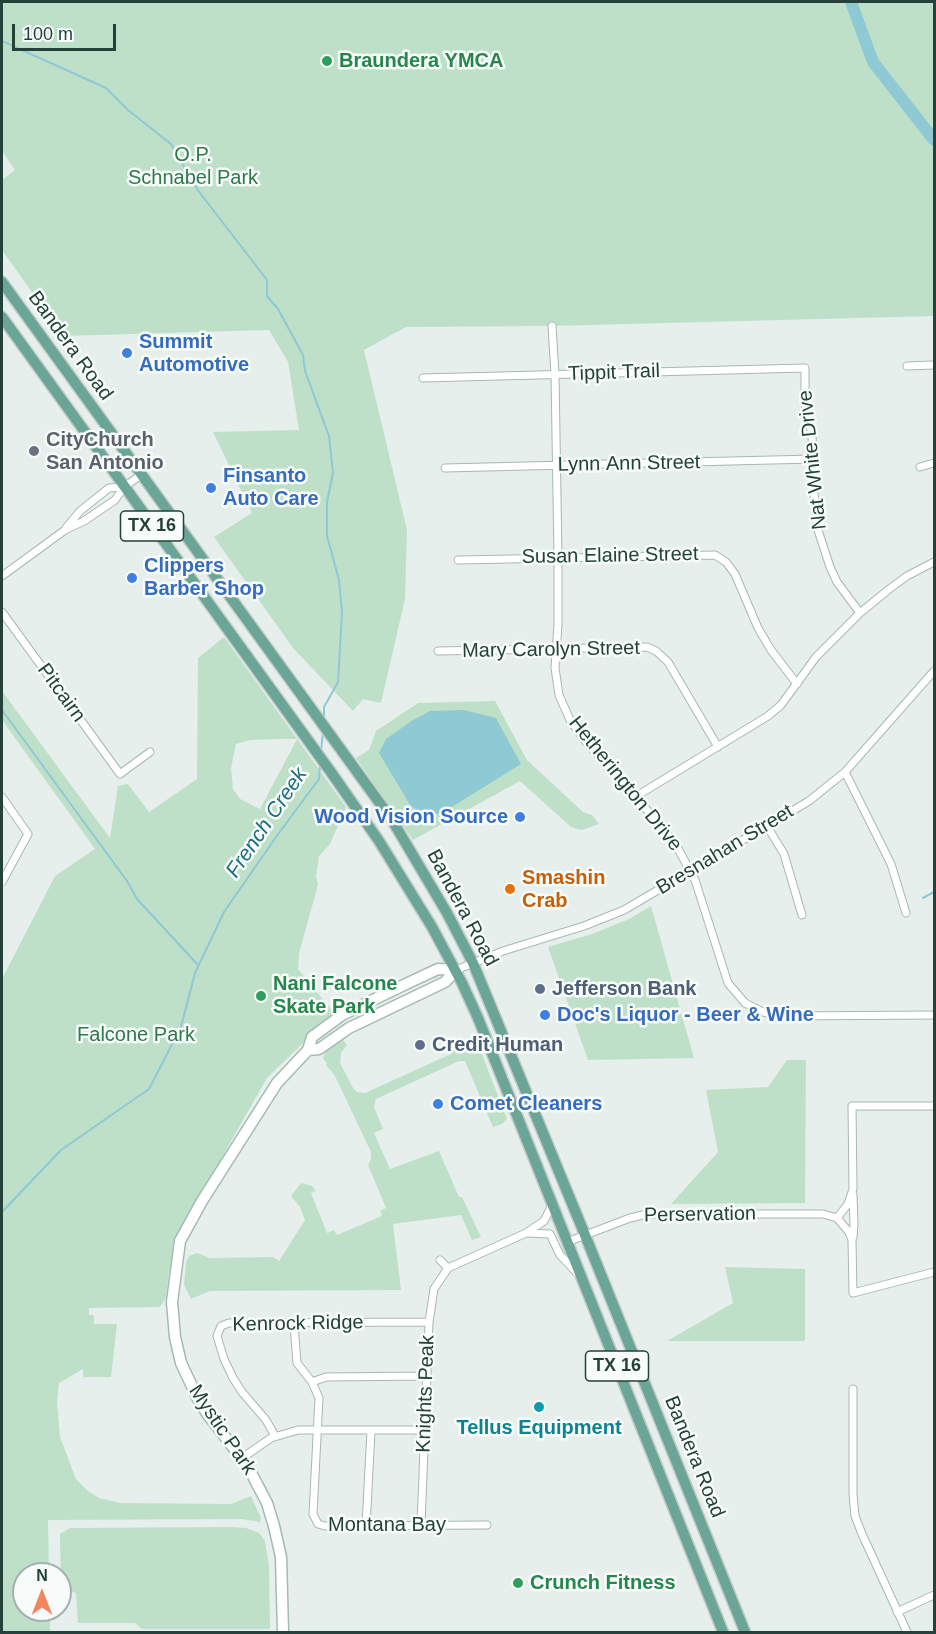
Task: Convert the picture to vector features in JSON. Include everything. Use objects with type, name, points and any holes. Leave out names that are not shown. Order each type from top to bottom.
[{"type":"main road","name":"Bandera Road","points":[[2,282],[392,820],[422,867],[473,963],[744,1632]]},
{"type":"main road","points":[[2,315],[16,302]]},
{"type":"main road","name":"Bandera Road","points":[[2,315],[333,774],[411,891],[456,970],[482,1027],[723,1632]]},
{"type":"main road","points":[[267,682],[283,670]]},
{"type":"street","name":"Hetherington Drive","points":[[552,326],[558,557],[556,681],[559,695],[570,720],[586,742],[676,845],[691,871],[728,983],[745,1003],[763,1012],[783,1016],[934,1015]]},
{"type":"street","points":[[907,366],[934,365]]},
{"type":"street","name":"Tippit Trail","points":[[423,378],[804,368]]},
{"type":"street","name":"Nat White Drive","points":[[804,368],[805,404],[812,435],[815,512],[823,548],[837,582],[860,613]]},
{"type":"street","name":"Lynn Ann Street","points":[[445,468],[813,459]]},
{"type":"street","points":[[920,467],[934,463]]},
{"type":"street","points":[[2,576],[65,530],[115,500],[124,487],[141,475]]},
{"type":"street","points":[[65,530],[80,511],[109,488],[124,487]]},
{"type":"street","name":"Susan Elaine Street","points":[[458,560],[707,554],[721,558],[735,574],[758,628],[771,650],[797,684]]},
{"type":"street","points":[[635,797],[768,716],[781,705],[816,657],[860,613],[907,576],[934,562]]},
{"type":"street","name":"Pitcairn","points":[[2,612],[120,774],[150,752]]},
{"type":"street","name":"Mary Carolyn Street","points":[[438,651],[640,647],[656,651],[668,662],[718,747]]},
{"type":"street","name":"Bresnahan Street","points":[[456,970],[503,951],[584,926],[624,910],[809,801],[845,772],[934,671]]},
{"type":"street","points":[[845,772],[891,864],[906,913]]},
{"type":"street","points":[[2,797],[28,834],[2,882]]},
{"type":"street","points":[[767,826],[784,854],[802,915]]},
{"type":"street","name":"Mystic Park","points":[[283,1632],[281,1565],[274,1526],[258,1485],[242,1458],[208,1415],[187,1379],[181,1363],[174,1329],[172,1302],[180,1241],[202,1201],[277,1083],[308,1050],[319,1049],[349,1028],[445,982],[456,970]]},
{"type":"street","points":[[934,1106],[852,1106],[853,1293],[934,1272]]},
{"type":"street","points":[[852,1240],[846,1226],[837,1218],[848,1204],[853,1189]]},
{"type":"street","points":[[440,1260],[448,1268],[526,1233],[544,1221],[552,1204]]},
{"type":"street","name":"Perservation","points":[[567,1242],[630,1218],[652,1214],[814,1214],[837,1218]]},
{"type":"street","points":[[526,1233],[550,1234],[560,1256],[581,1277]]},
{"type":"street","name":"Knights Peak","points":[[421,1526],[429,1322],[434,1289],[441,1275],[448,1268]]},
{"type":"street","name":"Kenrock Ridge","points":[[275,1436],[266,1420],[233,1378],[217,1336],[221,1326],[229,1323],[429,1322]]},
{"type":"street","name":"Montana Bay","points":[[294,1324],[297,1363],[312,1382],[319,1398],[314,1519],[321,1526],[487,1525]]},
{"type":"street","points":[[312,1382],[326,1377],[427,1376]]},
{"type":"street","points":[[853,1389],[855,1516],[907,1632]]},
{"type":"street","points":[[242,1458],[275,1436],[298,1431],[425,1430]]},
{"type":"street","points":[[366,1526],[371,1431]]},
{"type":"street","points":[[897,1612],[934,1595]]},
{"type":"green space","name":"O.P. Schnabel Park","points":[[2,2],[934,2],[934,316],[552,326],[406,327],[364,350],[407,530],[405,599],[381,703],[363,699],[353,711],[293,648],[214,537],[252,513],[213,432],[299,430],[288,362],[269,330],[63,336],[2,250],[2,180],[15,170],[2,151]]},
{"type":"green space","name":"Falcone Park","points":[[224,637],[346,807],[330,844],[319,856],[316,876],[318,885],[299,953],[298,969],[334,1013],[267,1078],[184,1224],[169,1272],[166,1297],[162,1304],[159,1307],[89,1308],[89,1315],[94,1315],[94,1324],[117,1324],[111,1377],[83,1377],[83,1369],[59,1383],[57,1402],[60,1437],[76,1479],[99,1498],[120,1503],[231,1504],[251,1496],[261,1518],[260,1522],[241,1519],[48,1520],[49,1562],[12,1562],[12,1622],[50,1622],[50,1632],[2,1632],[2,979],[55,876],[95,849],[2,720],[2,691],[110,838],[118,786],[128,784],[149,812],[197,779],[198,658]],"holes":[[[297,739],[260,809],[240,799],[233,789],[231,768],[236,744],[250,740]]]},
{"type":"green space","points":[[495,701],[527,760],[583,812],[592,815],[599,824],[582,830],[571,827],[520,781],[413,840],[356,758],[369,750],[376,731],[418,703]]},
{"type":"green space","points":[[651,906],[694,1058],[588,1060],[548,947],[592,934],[629,919]]},
{"type":"green space","points":[[343,1040],[347,1045],[341,1053],[340,1063],[353,1088],[357,1092],[365,1093],[451,1054],[465,1044],[471,1046],[478,1044],[507,1119],[502,1124],[493,1127],[465,1061],[459,1061],[376,1099],[374,1107],[383,1129],[374,1133],[390,1169],[439,1151],[459,1197],[462,1197],[481,1237],[472,1240],[461,1215],[393,1224],[401,1290],[210,1291],[191,1299],[184,1285],[186,1262],[189,1256],[197,1253],[210,1258],[273,1257],[279,1261],[305,1220],[300,1207],[291,1196],[301,1183],[312,1186],[316,1191],[311,1193],[327,1233],[334,1230],[337,1235],[382,1216],[380,1211],[386,1208],[368,1165],[371,1152],[335,1076],[323,1058],[326,1051]]},
{"type":"green space","points":[[787,1060],[806,1060],[805,1203],[671,1204],[718,1152],[706,1090],[768,1087]]},
{"type":"green space","points":[[725,1267],[805,1269],[805,1341],[667,1341],[733,1303]]},
{"type":"green space","points":[[231,1527],[246,1528],[259,1533],[265,1541],[269,1565],[270,1629],[142,1629],[135,1623],[78,1623],[76,1593],[72,1592],[72,1562],[61,1562],[60,1534],[70,1528]]},
{"type":"water","points":[[464,710],[496,718],[521,764],[447,810],[427,818],[410,805],[379,753],[386,739],[430,711]]},
{"type":"waterway","points":[[851,2],[873,62],[934,140]]},
{"type":"waterway","name":"French Creek","points":[[2,41],[106,88],[128,110],[171,144],[197,189],[267,280],[267,296],[278,309],[303,355],[305,371],[329,436],[333,473],[327,502],[327,536],[339,580],[342,613],[338,682],[324,707],[324,719]]},
{"type":"waterway","points":[[2,710],[127,881],[137,899],[198,965]]},
{"type":"waterway","name":"French Creek","points":[[321,752],[323,731]]},
{"type":"waterway","name":"French Creek","points":[[2,1212],[61,1150],[149,1089],[181,1027],[195,973],[224,912],[319,779],[320,764]]},
{"type":"waterway","points":[[923,898],[934,892]]},
{"type":"place","name":"Braundera YMCA","points":[[327,61]]},
{"type":"place","name":"Summit Automotive","points":[[127,353]]},
{"type":"place","name":"CityChurch San Antonio","points":[[34,451]]},
{"type":"place","name":"Finsanto Auto Care","points":[[211,488]]},
{"type":"place","name":"Clippers Barber Shop","points":[[132,578]]},
{"type":"place","name":"Wood Vision Source","points":[[520,817]]},
{"type":"place","name":"Smashin Crab","points":[[510,889]]},
{"type":"place","name":"Jefferson Bank","points":[[540,989]]},
{"type":"place","name":"Nani Falcone Skate Park","points":[[261,996]]},
{"type":"place","name":"Doc's Liquor - Beer & Wine","points":[[545,1015]]},
{"type":"place","name":"Credit Human","points":[[420,1045]]},
{"type":"place","name":"Comet Cleaners","points":[[438,1104]]},
{"type":"place","name":"Tellus Equipment","points":[[539,1407]]},
{"type":"place","name":"Crunch Fitness","points":[[518,1583]]}]
